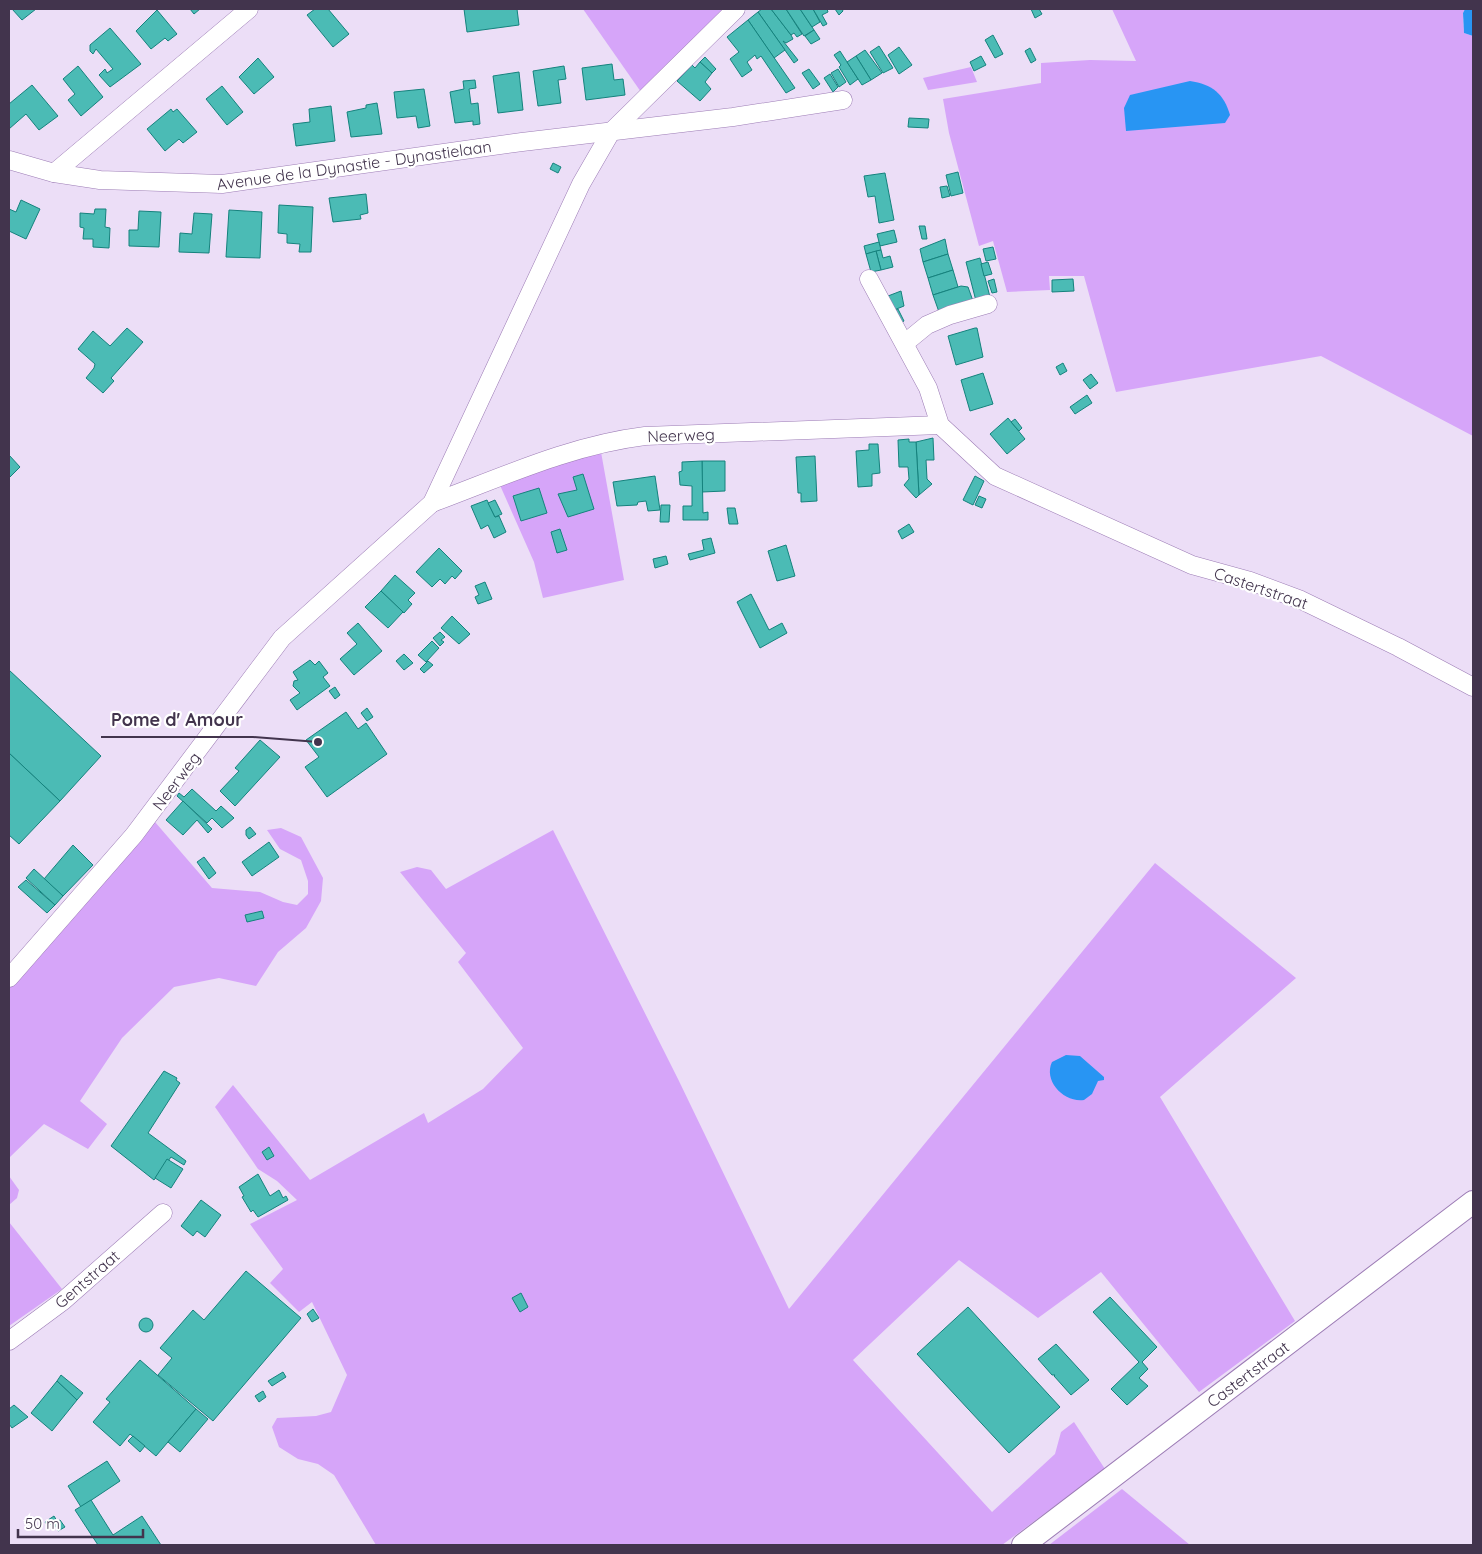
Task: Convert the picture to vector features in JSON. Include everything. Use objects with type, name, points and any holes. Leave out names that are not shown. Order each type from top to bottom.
[{"type":"main road","name":"Castertstraat","points":[[1023,1545],[1473,1202]]},
{"type":"street","points":[[54,173],[249,9]]},
{"type":"street","name":"Neerweg","points":[[432,503],[581,184],[611,132],[736,9]]},
{"type":"street","points":[[611,132],[733,117],[843,100]]},
{"type":"street","name":"Avenue de la Dynastie - Dynastielaan","points":[[9,160],[54,173],[100,180],[222,184],[522,142],[611,132]]},
{"type":"street","points":[[869,279],[906,343],[928,388],[940,425]]},
{"type":"street","points":[[906,343],[927,325],[950,315],[988,304]]},
{"type":"street","name":"Neerweg","points":[[9,978],[134,835],[282,638],[432,503],[570,451],[615,440],[645,436],[940,425]]},
{"type":"street","name":"Castertstraat","points":[[940,425],[995,476],[1192,565],[1250,581],[1301,600],[1473,687]]},
{"type":"street","name":"Gentstraat","points":[[9,1341],[63,1301],[163,1213]]},
{"type":"shaded area","points":[[583,9],[724,9],[641,92]]},
{"type":"shaded area","points":[[1112,9],[1465,9],[1463,13],[1464,33],[1473,36],[1473,436],[1321,356],[1116,392],[1084,276],[1049,276],[1050,290],[1007,292],[993,241],[979,246],[949,133],[943,99],[1041,83],[1041,63],[1090,60],[1136,61]]},
{"type":"shaded area","points":[[971,67],[977,82],[928,90],[923,78]]},
{"type":"shaded area","points":[[601,452],[624,580],[543,598],[534,562],[499,483]]},
{"type":"shaded area","points":[[155,822],[212,888],[260,892],[283,902],[297,905],[308,894],[308,881],[301,860],[280,849],[267,830],[281,828],[301,837],[323,878],[321,901],[306,928],[278,952],[256,986],[219,978],[174,987],[122,1038],[80,1101],[107,1124],[88,1149],[44,1124],[9,1158],[9,987]]},
{"type":"shaded area","points":[[553,830],[678,1079],[789,1309],[1155,863],[1296,978],[1160,1097],[1295,1321],[1199,1392],[1101,1272],[1038,1318],[959,1260],[853,1360],[992,1512],[1055,1454],[1061,1432],[1074,1422],[1105,1469],[1002,1545],[376,1545],[334,1475],[318,1464],[298,1459],[279,1447],[272,1427],[277,1418],[316,1416],[331,1412],[347,1375],[312,1302],[299,1312],[270,1283],[283,1269],[250,1224],[297,1200],[277,1181],[258,1169],[215,1107],[233,1085],[310,1180],[424,1113],[428,1123],[483,1089],[523,1048],[458,962],[466,953],[400,872],[417,867],[431,870],[446,889]]},
{"type":"shaded area","points":[[9,1176],[19,1190],[17,1198],[9,1205]]},
{"type":"shaded area","points":[[9,1222],[62,1289],[9,1326]]},
{"type":"shaded area","points":[[1122,1489],[1190,1545],[1049,1545]]},
{"type":"water","points":[[1465,9],[1473,9],[1473,36],[1464,33],[1463,13]]},
{"type":"water","points":[[1190,81],[1205,85],[1221,96],[1230,115],[1225,123],[1126,131],[1124,108],[1130,95]]},
{"type":"water","points":[[1066,1055],[1080,1056],[1104,1077],[1104,1080],[1098,1081],[1092,1094],[1084,1100],[1069,1098],[1063,1094],[1057,1089],[1050,1076],[1052,1062]]},
{"type":"building","points":[[12,9],[36,9],[22,20]]},
{"type":"building","points":[[190,9],[200,9],[194,14]]},
{"type":"building","points":[[315,9],[328,9],[349,34],[333,47],[307,15]]},
{"type":"building","points":[[464,9],[517,9],[519,25],[467,32]]},
{"type":"building","points":[[762,9],[771,9],[791,35],[793,39],[786,43],[783,41],[798,60],[794,63],[758,12]]},
{"type":"building","points":[[771,9],[786,9],[802,34],[797,37],[794,33],[791,35]]},
{"type":"building","points":[[786,9],[800,9],[814,30],[804,36]]},
{"type":"building","points":[[800,9],[813,9],[820,22],[812,27]]},
{"type":"building","points":[[813,9],[827,9],[828,12],[822,15],[827,24],[823,26]]},
{"type":"building","points":[[835,9],[842,9],[843,11],[839,15]]},
{"type":"building","points":[[1031,9],[1039,9],[1042,14],[1035,18]]},
{"type":"building","points":[[157,10],[177,34],[168,41],[165,38],[151,49],[136,31]]},
{"type":"building","points":[[758,12],[785,50],[774,58],[748,20]]},
{"type":"building","points":[[748,20],[795,88],[786,93],[761,56],[757,59],[755,55],[747,62],[752,70],[742,77],[730,59],[739,52],[727,37]]},
{"type":"building","points":[[110,28],[141,64],[110,87],[99,75],[105,69],[107,73],[113,69],[96,49],[93,54],[90,51],[90,45]]},
{"type":"building","points":[[814,30],[820,39],[811,44],[805,36]]},
{"type":"building","points":[[993,35],[1003,54],[995,58],[985,40]]},
{"type":"building","points":[[879,46],[893,68],[883,73],[870,52]]},
{"type":"building","points":[[899,47],[912,65],[899,74],[888,55]]},
{"type":"building","points":[[1030,48],[1036,60],[1031,63],[1025,51]]},
{"type":"building","points":[[865,50],[882,73],[871,80],[856,56]]},
{"type":"building","points":[[840,51],[858,79],[850,85],[834,55]]},
{"type":"building","points":[[856,56],[871,80],[862,85],[847,62]]},
{"type":"building","points":[[981,56],[986,65],[974,71],[970,62]]},
{"type":"building","points":[[705,57],[716,69],[712,73],[700,62]]},
{"type":"building","points":[[258,58],[274,77],[254,94],[239,77]]},
{"type":"building","points":[[700,62],[712,73],[705,82],[711,89],[700,101],[677,81],[692,65],[695,68]]},
{"type":"building","points":[[612,64],[614,80],[623,79],[625,95],[586,100],[582,68]]},
{"type":"building","points":[[78,66],[103,97],[81,116],[68,100],[75,94],[63,79]]},
{"type":"building","points":[[564,66],[566,79],[558,80],[561,103],[538,106],[533,71]]},
{"type":"building","points":[[809,69],[820,84],[813,89],[802,73]]},
{"type":"building","points":[[838,69],[846,82],[839,87],[831,73]]},
{"type":"building","points":[[519,72],[523,110],[498,113],[493,76]]},
{"type":"building","points":[[830,74],[838,87],[833,92],[824,78]]},
{"type":"building","points":[[475,80],[476,88],[469,89],[471,104],[478,103],[480,124],[473,125],[473,121],[455,123],[450,92],[464,89],[463,81]]},
{"type":"building","points":[[32,85],[58,116],[39,130],[26,114],[9,129],[9,104]]},
{"type":"building","points":[[222,86],[243,112],[227,125],[206,99]]},
{"type":"building","points":[[424,89],[430,126],[418,128],[416,116],[397,118],[394,92]]},
{"type":"building","points":[[377,103],[382,134],[351,137],[347,112],[366,108],[366,105]]},
{"type":"building","points":[[331,106],[335,141],[296,146],[293,124],[310,122],[309,109]]},
{"type":"building","points":[[171,109],[173,112],[177,109],[197,132],[183,143],[179,139],[165,151],[147,129]]},
{"type":"building","points":[[909,118],[929,119],[928,128],[908,127]]},
{"type":"building","points":[[553,163],[561,167],[558,173],[550,169]]},
{"type":"building","points":[[958,172],[963,193],[951,196],[946,175]]},
{"type":"building","points":[[885,173],[894,220],[879,223],[875,196],[868,197],[864,176]]},
{"type":"building","points":[[947,186],[950,196],[942,198],[940,187]]},
{"type":"building","points":[[366,194],[368,213],[360,215],[361,219],[333,222],[329,198]]},
{"type":"building","points":[[21,200],[40,209],[26,239],[9,231],[9,209],[16,212]]},
{"type":"building","points":[[279,205],[313,207],[311,252],[299,252],[300,244],[287,243],[287,234],[278,233]]},
{"type":"building","points":[[95,209],[106,209],[105,227],[110,228],[109,248],[93,247],[93,239],[83,239],[84,228],[80,227],[80,213],[94,214]]},
{"type":"building","points":[[229,210],[262,212],[260,258],[226,257]]},
{"type":"building","points":[[139,211],[161,212],[159,247],[129,246],[129,230],[138,230]]},
{"type":"building","points":[[194,213],[212,214],[209,253],[179,252],[180,233],[192,234]]},
{"type":"building","points":[[919,226],[925,226],[927,239],[922,239]]},
{"type":"building","points":[[894,230],[897,242],[880,246],[877,234]]},
{"type":"building","points":[[945,239],[948,254],[923,262],[920,249]]},
{"type":"building","points":[[879,242],[881,250],[866,254],[864,246]]},
{"type":"building","points":[[993,247],[996,259],[986,261],[983,249]]},
{"type":"building","points":[[881,250],[883,258],[890,256],[893,267],[881,270],[876,251]]},
{"type":"building","points":[[876,251],[881,270],[871,272],[866,254]]},
{"type":"building","points":[[948,254],[953,270],[928,278],[923,262]]},
{"type":"building","points":[[980,258],[990,297],[976,301],[966,262]]},
{"type":"building","points":[[988,262],[992,274],[984,276],[981,264]]},
{"type":"building","points":[[953,270],[958,287],[933,295],[928,278]]},
{"type":"building","points":[[994,279],[997,292],[992,293],[988,281]]},
{"type":"building","points":[[1073,279],[1074,291],[1052,292],[1052,280]]},
{"type":"building","points":[[961,286],[968,287],[973,301],[939,312],[933,295]]},
{"type":"building","points":[[901,291],[904,306],[894,310],[888,296]]},
{"type":"building","points":[[898,309],[904,321],[897,325],[890,313]]},
{"type":"building","points":[[127,328],[143,342],[111,378],[114,381],[103,393],[86,378],[95,364],[78,349],[93,331],[110,346]]},
{"type":"building","points":[[977,328],[983,357],[956,365],[948,336]]},
{"type":"building","points":[[1063,363],[1067,371],[1060,375],[1056,367]]},
{"type":"building","points":[[983,373],[993,404],[970,411],[961,380]]},
{"type":"building","points":[[1091,374],[1098,383],[1090,389],[1083,380]]},
{"type":"building","points":[[1087,395],[1092,403],[1075,414],[1070,407]]},
{"type":"building","points":[[1008,418],[1025,439],[1007,454],[990,434]]},
{"type":"building","points":[[1015,419],[1022,428],[1019,431],[1011,422]]},
{"type":"building","points":[[933,438],[934,460],[926,460],[927,479],[932,484],[919,495],[916,442]]},
{"type":"building","points":[[909,439],[909,442],[916,442],[919,495],[916,498],[904,485],[909,479],[908,467],[899,467],[898,440]]},
{"type":"building","points":[[869,444],[878,444],[880,473],[872,474],[872,486],[858,487],[856,451],[869,450]]},
{"type":"building","points":[[9,455],[20,467],[9,478]]},
{"type":"building","points":[[815,456],[817,501],[801,502],[801,493],[798,493],[796,457]]},
{"type":"building","points":[[702,461],[725,461],[725,491],[702,492]]},
{"type":"building","points":[[702,461],[703,513],[708,512],[708,520],[683,520],[683,506],[692,506],[692,486],[680,485],[679,472],[682,471],[682,462]]},
{"type":"building","points":[[583,474],[594,509],[568,517],[558,494],[577,490],[573,477]]},
{"type":"building","points":[[655,476],[660,510],[648,511],[646,501],[638,502],[637,505],[617,506],[613,482]]},
{"type":"building","points":[[975,476],[984,481],[973,505],[963,500]]},
{"type":"building","points":[[539,488],[547,513],[521,521],[513,496]]},
{"type":"building","points":[[979,496],[986,499],[982,508],[975,505]]},
{"type":"building","points":[[487,500],[495,517],[499,516],[506,532],[494,538],[488,525],[481,529],[471,506]]},
{"type":"building","points":[[495,500],[502,514],[495,517],[488,503]]},
{"type":"building","points":[[661,505],[670,505],[669,522],[660,522]]},
{"type":"building","points":[[727,508],[735,508],[738,524],[729,524]]},
{"type":"building","points":[[909,524],[914,532],[902,539],[898,531]]},
{"type":"building","points":[[560,529],[567,550],[557,553],[551,532]]},
{"type":"building","points":[[711,538],[715,553],[690,560],[688,554],[704,550],[702,540]]},
{"type":"building","points":[[786,545],[795,576],[777,581],[768,551]]},
{"type":"building","points":[[439,548],[462,571],[455,579],[452,576],[445,584],[440,579],[432,587],[416,572]]},
{"type":"building","points":[[666,556],[668,564],[655,568],[653,559]]},
{"type":"building","points":[[395,575],[415,593],[408,600],[412,604],[404,613],[381,591]]},
{"type":"building","points":[[485,582],[492,599],[478,604],[475,597],[479,595],[475,586]]},
{"type":"building","points":[[381,591],[403,612],[388,628],[365,607]]},
{"type":"building","points":[[751,594],[769,630],[782,623],[787,633],[760,648],[737,602]]},
{"type":"building","points":[[452,616],[470,634],[459,644],[441,628]]},
{"type":"building","points":[[358,623],[382,651],[354,675],[340,659],[357,644],[347,633]]},
{"type":"building","points":[[440,632],[445,637],[441,640],[444,642],[440,646],[433,638]]},
{"type":"building","points":[[432,641],[439,648],[426,662],[418,655]]},
{"type":"building","points":[[404,654],[413,663],[404,670],[396,661]]},
{"type":"building","points":[[310,660],[315,665],[319,661],[328,673],[323,677],[330,686],[297,710],[290,700],[300,693],[293,686],[294,681],[298,680],[293,672]]},
{"type":"building","points":[[428,661],[433,665],[424,673],[420,669]]},
{"type":"building","points":[[9,670],[101,756],[60,801],[9,753]]},
{"type":"building","points":[[335,687],[340,695],[335,699],[329,691]]},
{"type":"building","points":[[367,708],[373,717],[367,721],[361,713]]},
{"type":"building","points":[[346,712],[358,729],[366,723],[387,754],[327,797],[305,767],[319,757],[306,740]]},
{"type":"building","points":[[260,740],[280,757],[235,806],[220,791],[239,771],[235,768]]},
{"type":"building","points":[[9,753],[60,801],[19,844],[9,835]]},
{"type":"building","points":[[192,789],[216,811],[221,806],[234,818],[222,828],[212,818],[207,823],[177,796],[179,793],[184,797]]},
{"type":"building","points":[[183,801],[212,829],[208,833],[197,820],[183,835],[166,820]]},
{"type":"building","points":[[250,827],[256,834],[249,839],[246,835],[246,830]]},
{"type":"building","points":[[269,842],[279,857],[252,876],[242,862]]},
{"type":"building","points":[[73,845],[93,865],[63,896],[44,879]]},
{"type":"building","points":[[204,857],[216,873],[209,879],[197,862]]},
{"type":"building","points":[[34,869],[63,896],[55,905],[26,878]]},
{"type":"building","points":[[26,880],[55,905],[47,913],[18,887]]},
{"type":"building","points":[[262,911],[264,918],[247,922],[245,915]]},
{"type":"building","points":[[164,1071],[177,1078],[176,1080],[180,1083],[148,1133],[186,1161],[184,1165],[171,1157],[154,1180],[111,1146]]},
{"type":"building","points":[[269,1147],[274,1156],[267,1160],[262,1152]]},
{"type":"building","points":[[167,1159],[183,1169],[171,1188],[155,1178]]},
{"type":"building","points":[[258,1174],[270,1196],[279,1190],[283,1198],[286,1196],[288,1200],[258,1217],[253,1210],[251,1212],[242,1197],[244,1196],[239,1187]]},
{"type":"building","points":[[201,1200],[221,1215],[205,1237],[197,1231],[193,1236],[181,1226]]},
{"type":"building","points":[[246,1271],[301,1318],[213,1421],[158,1375],[172,1358],[160,1348],[193,1310],[204,1320]]},
{"type":"building","points":[[521,1293],[528,1307],[520,1312],[512,1298]]},
{"type":"building","points":[[1110,1297],[1157,1347],[1142,1362],[1148,1369],[1139,1378],[1148,1386],[1127,1405],[1111,1389],[1139,1362],[1093,1312]]},
{"type":"building","points":[[968,1307],[1060,1407],[1009,1453],[917,1354]]},
{"type":"building","points":[[313,1309],[319,1318],[312,1322],[307,1314]]},
{"type":"building","points":[[146,1318],[151,1320],[153,1325],[151,1330],[146,1332],[141,1330],[139,1325],[141,1320]]},
{"type":"building","points":[[1056,1344],[1089,1380],[1071,1395],[1055,1375],[1052,1375],[1038,1359]]},
{"type":"building","points":[[140,1360],[196,1409],[156,1456],[130,1434],[120,1446],[93,1422],[110,1402],[106,1399]]},
{"type":"building","points":[[283,1372],[286,1377],[272,1386],[268,1381]]},
{"type":"building","points":[[61,1375],[83,1393],[77,1400],[57,1381]]},
{"type":"building","points":[[57,1381],[77,1400],[52,1431],[31,1413]]},
{"type":"building","points":[[263,1391],[266,1397],[259,1402],[255,1396]]},
{"type":"building","points":[[14,1405],[28,1417],[12,1428],[9,1424],[9,1409]]},
{"type":"building","points":[[196,1409],[208,1419],[180,1452],[168,1442]]},
{"type":"building","points":[[133,1436],[145,1446],[140,1452],[128,1441]]},
{"type":"building","points":[[107,1461],[120,1481],[81,1507],[68,1486]]},
{"type":"building","points":[[91,1500],[113,1535],[142,1516],[161,1545],[98,1545],[75,1510]]},
{"type":"building","points":[[54,1516],[57,1521],[48,1526],[45,1522]]},
{"type":"building","points":[[60,1520],[65,1527],[58,1531],[54,1523]]},
{"type":"place","name":"Pome d' Amour","points":[[318,742]]}]
